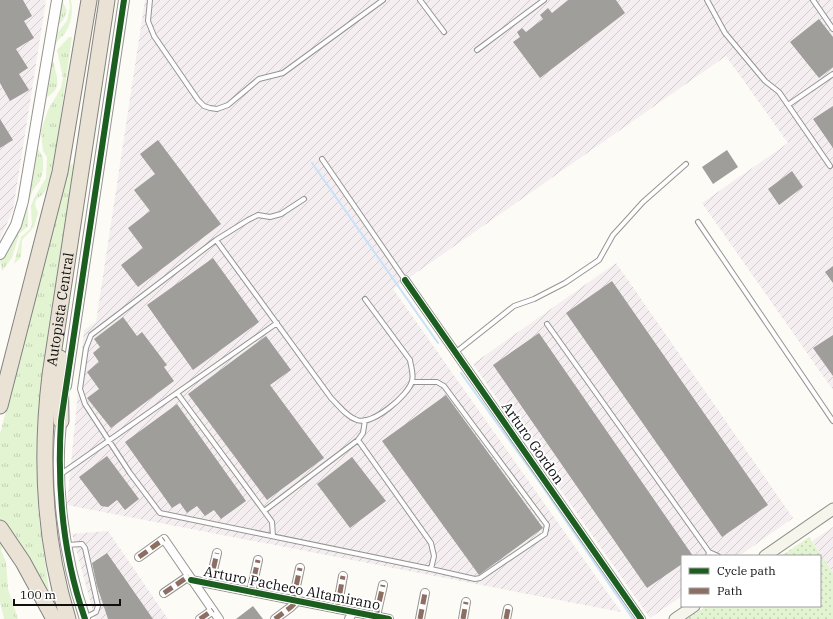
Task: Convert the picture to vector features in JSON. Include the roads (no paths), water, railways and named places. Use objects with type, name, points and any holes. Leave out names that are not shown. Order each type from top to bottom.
[{"type":"highway","name":"Autopista Central","points":[[0,406],[60,172],[89,0]]},
{"type":"highway","name":"Autopista Central","points":[[68,619],[54,565],[47,527],[44,486],[46,406],[107,0]]},
{"type":"highway","points":[[100,44],[116,0]]},
{"type":"highway","points":[[57,331],[60,355],[61,421]]},
{"type":"highway","points":[[0,528],[27,568],[54,619]]},
{"type":"main road","points":[[766,555],[833,508]]},
{"type":"main road","points":[[675,619],[693,607]]},
{"type":"street","points":[[0,254],[16,225],[23,201],[57,0]]},
{"type":"street","points":[[85,619],[75,586],[66,545],[60,475],[61,421],[124,0]]},
{"type":"street","name":"Arturo Gordon","points":[[405,280],[641,619]]},
{"type":"street","points":[[139,556],[164,539],[219,619]]},
{"type":"street","points":[[210,583],[217,553]]},
{"type":"street","points":[[251,592],[258,560]]},
{"type":"street","points":[[275,619],[291,608],[295,600],[300,568]]},
{"type":"street","points":[[337,608],[343,576]]},
{"type":"street","points":[[164,593],[190,578]]},
{"type":"street","name":"Arturo Pacheco Altamirano","points":[[190,578],[251,592],[337,608],[351,615],[376,616],[389,619]]},
{"type":"street","points":[[376,616],[383,585]]},
{"type":"street","points":[[420,619],[425,593]]},
{"type":"street","points":[[463,619],[466,602]]},
{"type":"street","points":[[506,619],[508,609]]},
{"type":"street","points":[[200,619],[213,610]]},
{"type":"lane","points":[[150,0],[148,21],[154,36],[198,100],[204,106],[217,109],[228,105],[259,79],[283,73],[383,0]]},
{"type":"lane","points":[[420,0],[444,32]]},
{"type":"lane","points":[[477,50],[544,0]]},
{"type":"lane","points":[[707,0],[725,32],[765,81],[779,92],[830,166]]},
{"type":"lane","points":[[813,0],[833,29]]},
{"type":"lane","points":[[788,105],[833,74]]},
{"type":"lane","points":[[322,159],[405,280]]},
{"type":"lane","points":[[456,352],[514,306],[534,299],[565,283],[599,260],[613,235],[643,202],[686,164]]},
{"type":"lane","points":[[304,199],[281,214],[258,216],[248,220],[216,240],[91,336],[86,348],[80,388],[85,404],[130,473],[160,513],[475,579],[480,578],[545,534],[547,527],[444,386],[438,382],[412,382]]},
{"type":"lane","points":[[698,222],[833,421]]},
{"type":"lane","points":[[216,240],[331,398],[345,413],[358,421],[371,420],[383,412],[401,396],[412,382],[413,372],[410,360],[365,299]]},
{"type":"lane","points":[[60,475],[277,323]]},
{"type":"lane","points":[[547,324],[708,554]]},
{"type":"lane","points":[[177,393],[272,522],[273,536]]},
{"type":"lane","points":[[264,511],[358,440],[363,433],[365,420]]},
{"type":"lane","points":[[358,440],[431,542],[434,556],[431,569]]},
{"type":"lane","points":[[66,545],[82,544],[85,548],[98,606],[96,612],[85,619]]},
{"type":"waterway","points":[[312,163],[438,343]]},
{"type":"waterway","points":[[461,373],[540,483],[633,619]]}]
